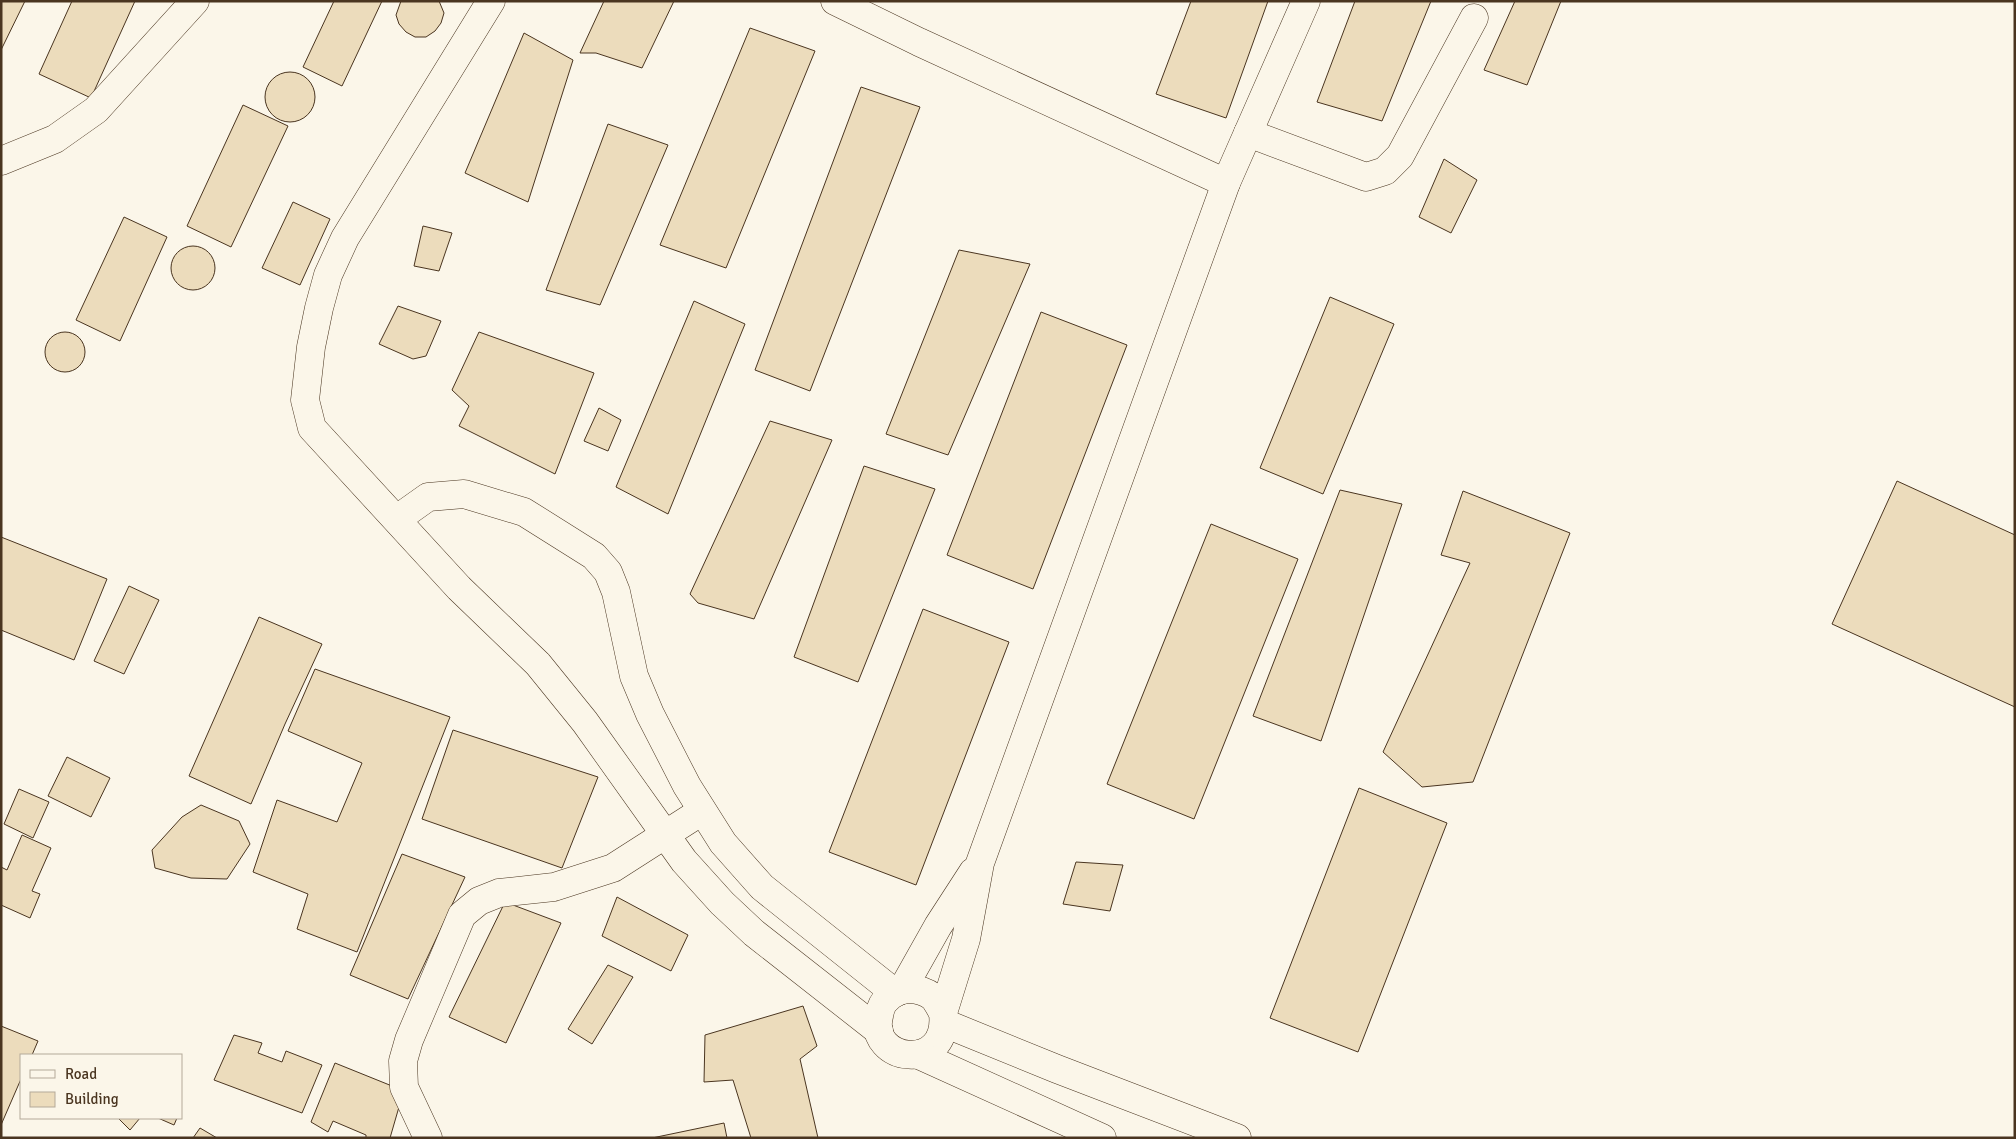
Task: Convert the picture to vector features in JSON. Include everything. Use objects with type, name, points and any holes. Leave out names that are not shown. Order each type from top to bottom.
[{"type":"street","points":[[1,161],[55,139],[96,110],[195,1]]},
{"type":"street","points":[[491,1],[344,238],[328,275],[311,347],[304,400],[312,428],[459,588],[538,664],[585,722],[684,861],[722,903],[754,933],[879,1031]]},
{"type":"street","points":[[835,1],[919,42],[1226,183]]},
{"type":"street","points":[[980,863],[938,926],[899,991],[886,999],[880,1009],[879,1031],[883,1040],[894,1051],[909,1056],[919,1055],[937,1043],[942,1034],[944,1018],[966,939],[980,863],[1226,183],[1306,1]]},
{"type":"street","points":[[1248,133],[1366,177],[1385,171],[1400,156],[1474,18]]},
{"type":"street","points":[[397,520],[428,497],[464,494],[524,512],[594,556],[608,572],[616,592],[634,676],[647,707],[687,786],[723,843],[762,887],[899,991],[919,990],[934,998],[944,1018],[1057,1069],[1238,1138]]},
{"type":"street","points":[[428,1138],[404,1087],[403,1061],[409,1040],[462,915],[479,901],[499,893],[554,887],[613,868],[702,811]]},
{"type":"street","points":[[919,1055],[1102,1138]]},
{"type":"building","points":[[1,1],[25,1],[1,50]]},
{"type":"building","points":[[72,1],[135,1],[91,98],[39,74]]},
{"type":"building","points":[[334,1],[382,1],[342,86],[303,67]]},
{"type":"building","points":[[401,1],[439,1],[444,13],[441,23],[435,31],[426,37],[415,37],[406,32],[399,24],[396,15]]},
{"type":"building","points":[[604,1],[674,1],[642,68],[596,53],[580,53]]},
{"type":"building","points":[[1191,1],[1268,1],[1226,118],[1156,94]]},
{"type":"building","points":[[1355,1],[1431,1],[1382,121],[1317,102]]},
{"type":"building","points":[[1515,1],[1561,1],[1527,85],[1484,70]]},
{"type":"building","points":[[750,28],[815,51],[726,268],[660,245]]},
{"type":"building","points":[[524,33],[573,60],[528,202],[465,173]]},
{"type":"building","points":[[290,72],[304,76],[311,83],[315,97],[311,111],[304,118],[290,122],[276,118],[269,111],[265,97],[269,83],[276,76]]},
{"type":"building","points":[[861,87],[920,107],[810,391],[755,370]]},
{"type":"building","points":[[243,105],[288,126],[231,247],[187,226]]},
{"type":"building","points":[[608,124],[668,145],[600,305],[546,290]]},
{"type":"building","points":[[1444,159],[1477,180],[1451,233],[1419,217]]},
{"type":"building","points":[[293,202],[330,219],[300,285],[262,268]]},
{"type":"building","points":[[124,217],[167,237],[120,341],[76,320]]},
{"type":"building","points":[[423,226],[452,233],[439,271],[414,266]]},
{"type":"building","points":[[189,246],[197,246],[209,252],[215,268],[209,284],[197,290],[189,290],[177,284],[171,272],[171,264],[177,252]]},
{"type":"building","points":[[959,250],[1030,264],[948,455],[886,434]]},
{"type":"building","points":[[1330,297],[1394,324],[1323,494],[1260,468]]},
{"type":"building","points":[[694,301],[745,324],[668,514],[616,487]]},
{"type":"building","points":[[398,306],[441,321],[426,356],[413,359],[379,344]]},
{"type":"building","points":[[1041,312],[1127,345],[1033,589],[947,555]]},
{"type":"building","points":[[65,332],[76,335],[82,341],[85,352],[82,363],[76,369],[65,372],[54,369],[48,363],[45,352],[48,341],[54,335]]},
{"type":"building","points":[[479,332],[594,373],[555,474],[459,426],[469,406],[452,390]]},
{"type":"building","points":[[599,408],[621,420],[608,451],[584,441]]},
{"type":"building","points":[[770,421],[832,440],[754,619],[698,603],[690,594]]},
{"type":"building","points":[[864,466],[935,489],[858,682],[794,657]]},
{"type":"building","points":[[1897,481],[2015,535],[2015,707],[1832,624]]},
{"type":"building","points":[[1340,490],[1402,504],[1321,741],[1253,716]]},
{"type":"building","points":[[1463,491],[1570,533],[1473,782],[1422,787],[1383,752],[1470,563],[1441,555]]},
{"type":"building","points":[[1211,524],[1298,559],[1194,819],[1107,784]]},
{"type":"building","points":[[1,537],[107,579],[74,660],[1,630]]},
{"type":"building","points":[[129,586],[159,600],[124,674],[94,661]]},
{"type":"building","points":[[923,609],[1009,642],[916,885],[829,852]]},
{"type":"building","points":[[259,617],[322,644],[251,804],[189,776]]},
{"type":"building","points":[[315,669],[450,717],[357,952],[297,929],[308,894],[253,872],[277,800],[337,822],[362,763],[288,731]]},
{"type":"building","points":[[453,730],[598,777],[562,868],[422,819]]},
{"type":"building","points":[[67,757],[110,778],[91,817],[48,796]]},
{"type":"building","points":[[1359,788],[1447,823],[1358,1052],[1270,1018]]},
{"type":"building","points":[[19,789],[49,802],[33,838],[4,824]]},
{"type":"building","points":[[201,805],[239,821],[250,844],[227,879],[191,878],[155,868],[152,850],[182,817]]},
{"type":"building","points":[[22,835],[51,848],[32,891],[40,894],[30,918],[1,905],[1,867],[7,870]]},
{"type":"building","points":[[402,854],[465,877],[408,999],[350,975]]},
{"type":"building","points":[[1076,862],[1123,865],[1110,911],[1063,904]]},
{"type":"building","points":[[617,897],[688,935],[671,971],[602,936]]},
{"type":"building","points":[[505,902],[561,923],[506,1043],[449,1017]]},
{"type":"building","points":[[608,965],[633,977],[592,1044],[568,1029]]},
{"type":"building","points":[[803,1006],[817,1046],[800,1059],[818,1138],[751,1138],[733,1080],[704,1082],[705,1035]]},
{"type":"building","points":[[1,1026],[38,1041],[32,1054],[20,1054],[20,1081],[1,1125]]},
{"type":"building","points":[[234,1035],[262,1043],[258,1053],[282,1062],[286,1051],[322,1065],[302,1113],[214,1080]]},
{"type":"building","points":[[335,1063],[397,1088],[401,1100],[390,1138],[366,1138],[366,1135],[333,1121],[328,1132],[311,1122]]},
{"type":"building","points":[[119,1119],[139,1119],[130,1130]]},
{"type":"building","points":[[160,1119],[177,1119],[174,1125]]},
{"type":"building","points":[[724,1123],[727,1138],[652,1138]]},
{"type":"building","points":[[200,1128],[217,1138],[193,1138]]}]
